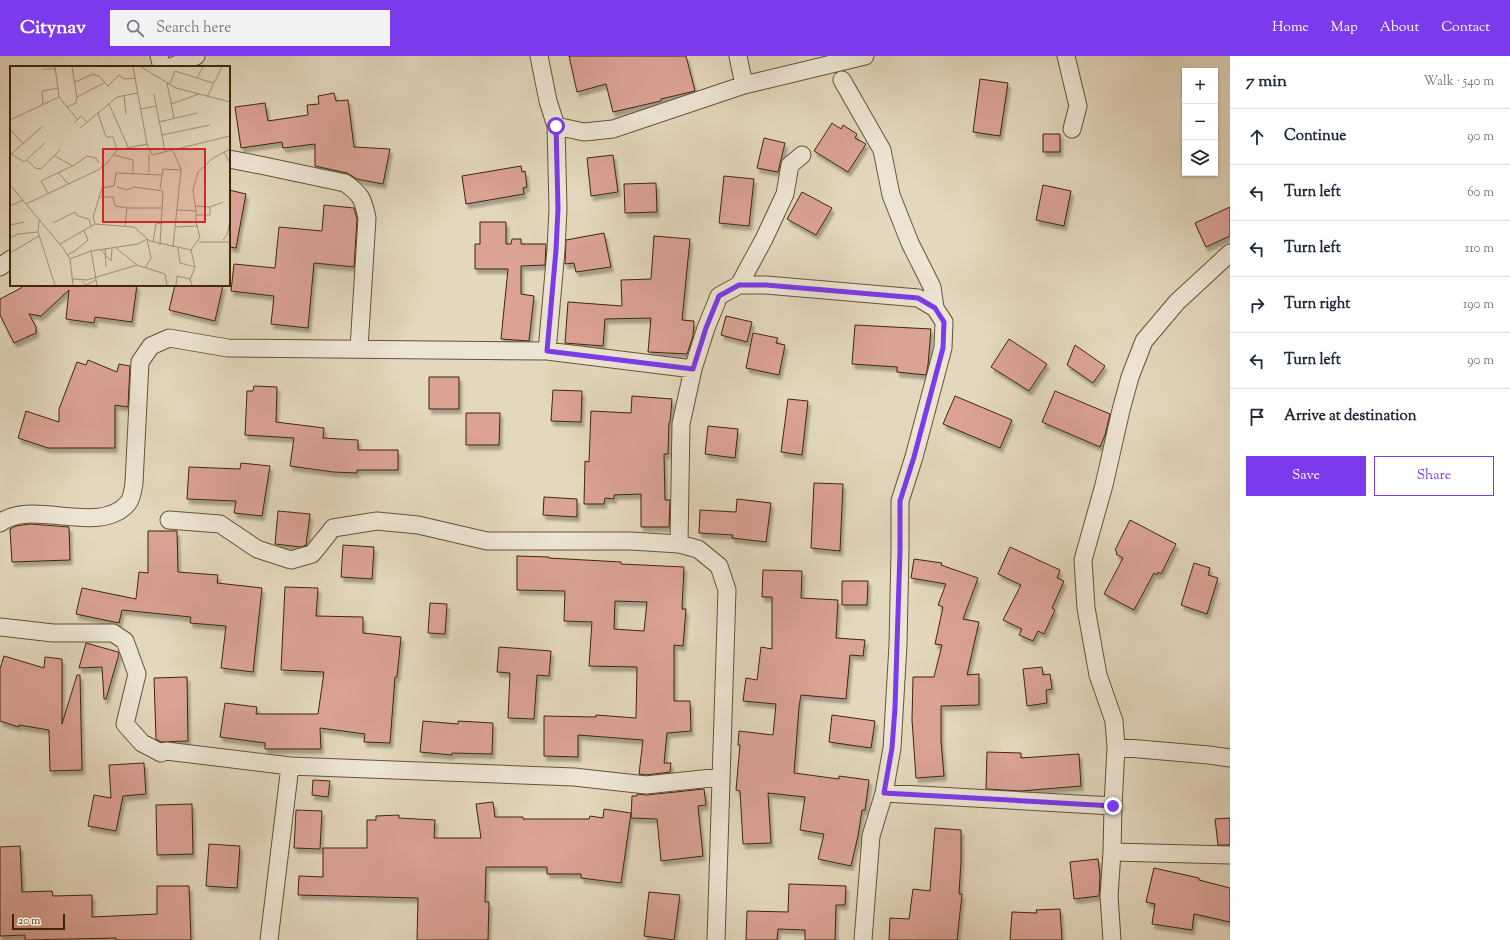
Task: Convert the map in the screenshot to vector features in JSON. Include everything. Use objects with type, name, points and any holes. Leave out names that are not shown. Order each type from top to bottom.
[{"type":"street","points":[[159,56],[162,66]]},
{"type":"street","points":[[173,66],[196,56]]},
{"type":"street","points":[[539,56],[548,101],[556,126],[558,209],[547,351]]},
{"type":"street","points":[[738,56],[744,85]]},
{"type":"street","points":[[556,126],[584,132],[613,129],[744,85],[865,56]]},
{"type":"street","points":[[1066,56],[1078,106],[1072,129]]},
{"type":"street","points":[[842,80],[882,150],[891,195],[910,243],[932,287],[935,308],[944,322],[943,348],[914,457],[900,501],[900,551],[895,708],[892,748],[884,793],[871,836],[863,940]]},
{"type":"street","points":[[739,285],[764,239],[785,194],[790,166],[802,155]]},
{"type":"street","points":[[230,159],[345,183],[354,189],[363,200],[367,218],[359,348]]},
{"type":"street","points":[[1112,940],[1109,896],[1116,747],[1114,721],[1098,675],[1086,608],[1083,560],[1104,485],[1130,377],[1144,341],[1177,302],[1230,253]]},
{"type":"street","points":[[0,267],[10,261]]},
{"type":"street","points":[[679,544],[681,424],[693,369],[706,328],[719,296],[739,285],[766,285],[918,298],[935,308]]},
{"type":"street","points":[[0,523],[19,514],[98,518],[116,514],[129,502],[134,483],[140,362],[152,346],[169,338],[228,348],[359,348],[547,351],[693,369]]},
{"type":"street","points":[[169,520],[220,524],[257,549],[290,560],[312,554],[334,528],[377,521],[418,526],[487,541],[631,541],[679,544],[698,549],[719,566],[727,590],[716,940]]},
{"type":"street","points":[[0,627],[53,633],[113,633],[126,641],[137,674],[125,724],[142,743],[160,753],[166,752],[290,766],[574,777],[646,785],[721,777]]},
{"type":"street","points":[[1116,747],[1230,758]]},
{"type":"street","points":[[269,940],[290,766]]},
{"type":"street","points":[[884,793],[1113,806]]},
{"type":"street","points":[[1112,852],[1230,855]]},
{"type":"building","points":[[569,56],[686,56],[695,91],[661,99],[661,101],[613,112],[606,84],[577,92]]},
{"type":"building","points":[[980,79],[1008,83],[1000,136],[973,132]]},
{"type":"building","points":[[334,93],[336,101],[348,100],[354,147],[390,149],[383,184],[357,179],[347,173],[315,166],[315,144],[283,148],[282,142],[241,148],[235,107],[265,103],[268,121],[308,115],[307,105],[319,104],[318,96]]},
{"type":"building","points":[[832,123],[841,129],[843,125],[857,134],[855,138],[866,144],[848,172],[814,151]]},
{"type":"building","points":[[1043,134],[1060,134],[1060,152],[1043,152]]},
{"type":"building","points":[[764,138],[785,143],[778,172],[757,168]]},
{"type":"building","points":[[613,155],[618,192],[591,196],[587,158]]},
{"type":"building","points":[[521,166],[522,172],[525,171],[527,187],[523,188],[524,194],[466,204],[462,176]]},
{"type":"building","points":[[724,176],[754,179],[749,226],[719,223]]},
{"type":"building","points":[[656,183],[657,212],[625,213],[624,184]]},
{"type":"building","points":[[1043,185],[1071,191],[1064,226],[1036,220]]},
{"type":"building","points":[[230,190],[246,194],[236,248],[230,247]]},
{"type":"building","points":[[802,192],[832,208],[816,235],[787,219]]},
{"type":"building","points":[[324,205],[354,208],[357,219],[354,267],[314,263],[308,328],[271,324],[274,296],[231,291],[234,264],[275,268],[279,227],[322,231]]},
{"type":"building","points":[[1230,207],[1230,236],[1206,247],[1195,223]]},
{"type":"building","points":[[480,222],[506,222],[506,244],[511,244],[512,239],[521,239],[521,244],[546,244],[545,265],[521,266],[521,294],[534,296],[529,341],[501,339],[508,269],[475,269],[475,244],[480,244]]},
{"type":"building","points":[[604,233],[611,267],[576,272],[574,263],[565,264],[566,240]]},
{"type":"building","points":[[654,236],[690,239],[682,320],[694,321],[693,336],[687,354],[648,352],[651,318],[605,319],[603,346],[565,343],[568,302],[622,306],[621,280],[651,279]]},
{"type":"building","points":[[23,286],[137,286],[132,322],[95,317],[94,323],[66,319],[69,290],[41,316],[29,314],[36,327],[36,333],[14,343],[0,315],[0,299]]},
{"type":"building","points":[[175,286],[223,286],[215,321],[169,310]]},
{"type":"building","points":[[726,316],[752,322],[747,342],[721,335]]},
{"type":"building","points":[[855,325],[931,329],[926,375],[897,372],[897,367],[852,364]]},
{"type":"building","points":[[753,333],[778,338],[776,343],[785,345],[779,375],[746,368]]},
{"type":"building","points":[[1009,339],[1047,364],[1029,391],[991,367]]},
{"type":"building","points":[[1075,345],[1105,366],[1093,383],[1067,365]]},
{"type":"building","points":[[88,360],[117,372],[119,364],[130,366],[128,407],[115,405],[115,448],[48,448],[18,438],[26,411],[59,422],[59,409],[77,362],[86,365]]},
{"type":"building","points":[[429,377],[459,377],[459,409],[429,409]]},
{"type":"building","points":[[254,386],[277,387],[276,422],[324,428],[323,438],[358,440],[358,450],[398,450],[398,470],[357,470],[357,473],[333,472],[290,466],[294,438],[245,435],[247,391],[253,391]]},
{"type":"building","points":[[553,390],[582,391],[581,422],[551,421]]},
{"type":"building","points":[[1055,391],[1110,414],[1105,435],[1100,447],[1042,422]]},
{"type":"building","points":[[632,396],[672,399],[669,422],[668,454],[664,454],[665,500],[670,500],[669,527],[641,527],[641,494],[614,495],[614,499],[605,498],[604,504],[584,504],[585,461],[589,462],[591,411],[631,413]]},
{"type":"building","points":[[955,396],[1012,420],[1000,448],[943,424]]},
{"type":"building","points":[[788,399],[808,401],[802,455],[781,452]]},
{"type":"building","points":[[466,413],[500,413],[499,445],[466,445]]},
{"type":"building","points":[[708,426],[738,429],[735,458],[705,454]]},
{"type":"building","points":[[241,463],[270,466],[262,516],[234,513],[236,501],[187,499],[189,467],[240,469]]},
{"type":"building","points":[[814,483],[843,484],[840,551],[811,548]]},
{"type":"building","points":[[544,497],[577,499],[577,517],[543,515]]},
{"type":"building","points":[[737,499],[771,503],[766,542],[732,538],[733,535],[699,533],[700,510],[736,512]]},
{"type":"building","points":[[278,511],[310,514],[306,545],[301,547],[275,544]]},
{"type":"building","points":[[1130,520],[1176,544],[1161,574],[1158,572],[1157,575],[1154,573],[1134,610],[1104,594],[1123,558],[1116,554],[1117,552],[1115,550]]},
{"type":"building","points":[[30,524],[69,527],[70,560],[12,562],[10,529],[16,526]]},
{"type":"building","points":[[148,531],[177,531],[178,572],[218,575],[217,583],[262,588],[253,672],[221,668],[226,626],[190,623],[191,617],[122,610],[119,623],[76,614],[82,588],[136,599],[139,572],[148,573]]},
{"type":"building","points":[[343,545],[374,547],[372,579],[341,577]]},
{"type":"building","points":[[1010,547],[1060,570],[1057,578],[1064,581],[1052,608],[1055,610],[1044,634],[1038,631],[1033,641],[1019,635],[1022,629],[1003,620],[1021,585],[998,574]]},
{"type":"building","points":[[517,556],[684,567],[682,609],[686,609],[683,646],[674,645],[674,701],[690,701],[691,731],[667,733],[664,763],[671,763],[670,772],[646,775],[639,774],[643,740],[578,735],[578,757],[544,756],[544,716],[596,717],[596,715],[636,718],[637,667],[589,666],[592,622],[564,621],[565,591],[517,590]],"holes":[[[615,601],[647,602],[644,631],[614,629]]]},
{"type":"building","points":[[914,559],[942,563],[941,565],[978,578],[963,619],[979,622],[967,675],[979,674],[979,705],[941,706],[941,741],[944,776],[916,778],[912,720],[913,677],[934,677],[942,645],[935,644],[943,607],[938,605],[946,584],[911,578]]},
{"type":"building","points":[[1194,563],[1210,568],[1208,575],[1218,578],[1207,614],[1181,605]]},
{"type":"building","points":[[763,570],[802,571],[801,598],[838,600],[836,638],[865,640],[863,656],[850,655],[846,699],[801,695],[794,773],[839,779],[839,776],[869,780],[865,810],[862,810],[851,866],[818,859],[824,834],[800,830],[805,797],[768,793],[771,843],[743,844],[740,791],[736,790],[740,745],[738,745],[739,731],[773,735],[776,704],[743,701],[746,678],[757,680],[761,647],[772,649],[772,597],[762,597]]},
{"type":"building","points":[[842,581],[868,581],[867,605],[842,605]]},
{"type":"building","points":[[285,587],[318,588],[316,616],[363,617],[363,633],[401,637],[397,677],[395,677],[390,743],[364,742],[365,734],[320,728],[321,749],[265,749],[265,743],[220,737],[225,703],[257,707],[256,714],[318,714],[324,672],[281,670]]},
{"type":"building","points":[[430,603],[447,604],[445,634],[428,633]]},
{"type":"building","points":[[86,643],[118,652],[119,654],[106,699],[104,699],[102,667],[79,668]]},
{"type":"building","points":[[499,647],[551,651],[549,676],[537,675],[534,719],[508,718],[510,673],[497,672]]},
{"type":"building","points":[[4,656],[44,668],[45,657],[62,659],[62,724],[77,675],[80,675],[82,770],[50,771],[49,730],[19,725],[19,727],[0,721],[0,669]]},
{"type":"building","points":[[1042,667],[1043,675],[1050,674],[1052,689],[1046,690],[1047,703],[1027,706],[1023,669]]},
{"type":"building","points":[[187,677],[188,741],[161,742],[156,739],[154,678]]},
{"type":"building","points":[[832,715],[875,721],[871,748],[829,742]]},
{"type":"building","points":[[423,721],[458,724],[458,721],[493,723],[492,754],[452,753],[452,755],[420,752]]},
{"type":"building","points":[[987,752],[1021,753],[1021,758],[1079,754],[1081,786],[1021,791],[986,789]]},
{"type":"building","points":[[144,763],[146,794],[123,796],[116,831],[88,826],[94,795],[111,798],[109,765]]},
{"type":"building","points":[[313,780],[330,781],[328,797],[312,795]]},
{"type":"building","points":[[704,789],[706,805],[698,806],[703,856],[661,861],[657,819],[631,818],[632,796],[637,796],[637,794],[647,795]]},
{"type":"building","points":[[493,802],[495,817],[523,817],[523,819],[589,819],[590,816],[603,818],[604,809],[631,813],[621,883],[581,878],[581,874],[547,874],[547,867],[486,867],[485,902],[489,902],[488,940],[417,940],[418,898],[298,895],[299,876],[323,877],[323,848],[367,848],[367,820],[376,820],[376,816],[399,815],[399,818],[435,820],[434,838],[481,838],[476,804]]},
{"type":"building","points":[[192,804],[193,854],[157,855],[156,805]]},
{"type":"building","points":[[296,810],[322,811],[320,849],[294,848]]},
{"type":"building","points":[[1230,818],[1230,845],[1218,845],[1215,819]]},
{"type":"building","points":[[935,828],[961,830],[959,894],[962,894],[957,940],[889,940],[890,918],[909,919],[913,889],[930,891]]},
{"type":"building","points":[[209,844],[240,846],[237,888],[206,886]]},
{"type":"building","points":[[20,846],[22,892],[52,891],[53,896],[92,895],[92,917],[157,914],[157,886],[189,886],[191,940],[116,940],[116,938],[25,940],[25,935],[0,936],[0,847]]},
{"type":"building","points":[[1098,859],[1100,876],[1099,896],[1074,899],[1070,862]]},
{"type":"building","points":[[1154,868],[1199,878],[1199,880],[1230,888],[1230,922],[1194,914],[1192,930],[1152,924],[1155,904],[1146,902]]},
{"type":"building","points":[[789,884],[846,886],[845,905],[836,905],[835,940],[805,940],[805,930],[778,929],[777,940],[746,940],[747,911],[788,912]]},
{"type":"building","points":[[649,892],[680,895],[674,940],[644,936]]},
{"type":"building","points":[[1060,909],[1062,940],[1010,940],[1012,912],[1037,913],[1036,910]]},
{"type":"route","points":[[556,126],[558,209],[547,351],[693,369],[706,328],[719,296],[739,285],[766,285],[918,298],[935,308],[944,322],[943,348],[914,457],[900,501],[898,645],[895,708],[892,748],[884,793],[1113,806]]}]
